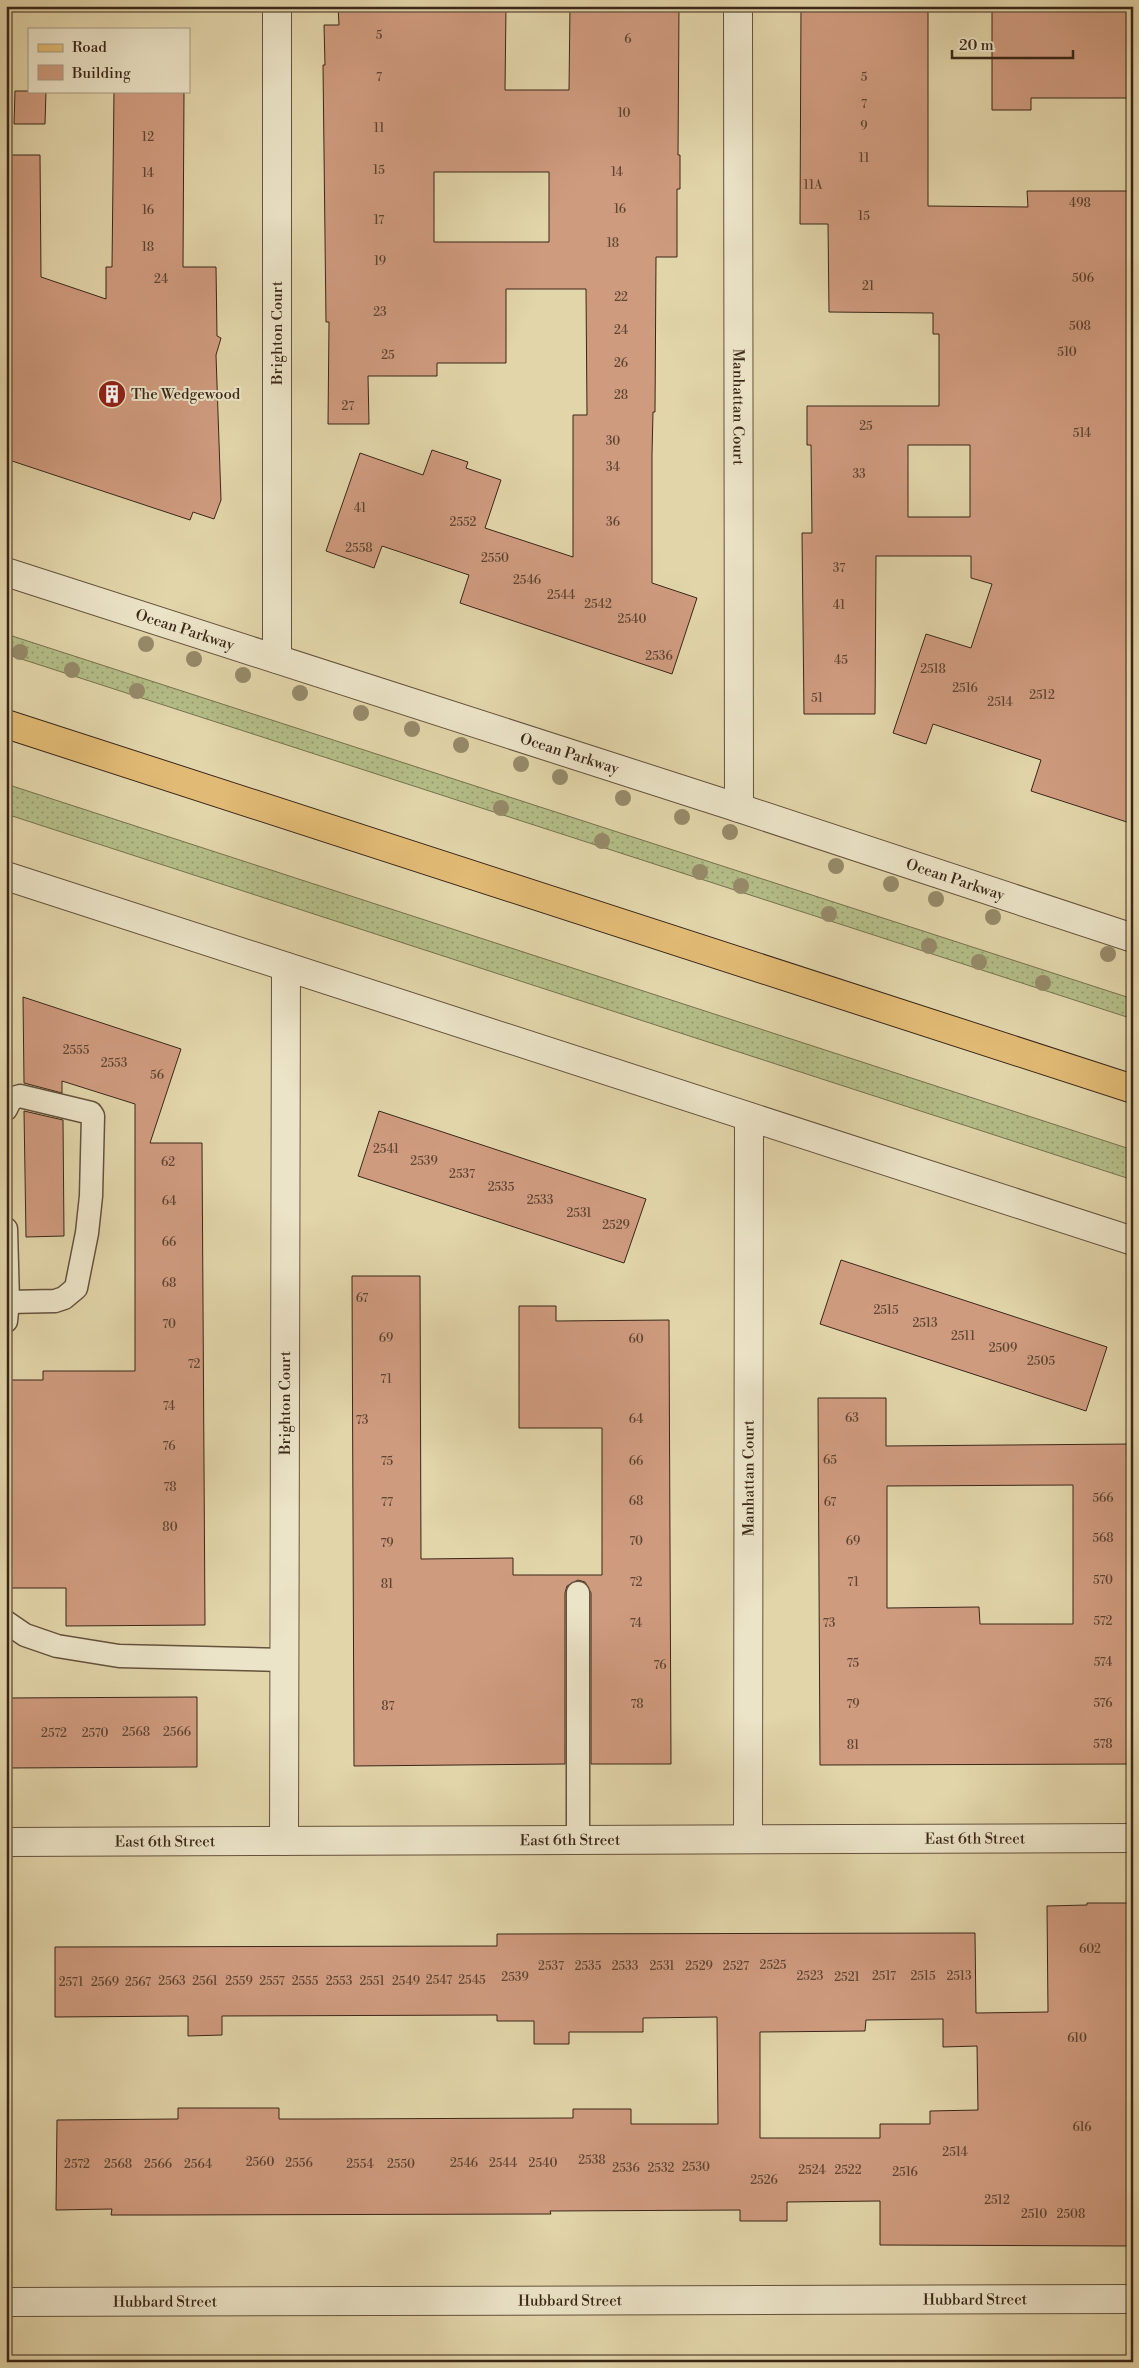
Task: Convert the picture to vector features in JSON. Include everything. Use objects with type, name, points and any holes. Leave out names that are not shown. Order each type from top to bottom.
[{"type":"main road","points":[[6,724],[1133,1089]]},
{"type":"street","name":"Brighton Court","points":[[277,6],[277,659]]},
{"type":"street","name":"Manhattan Court","points":[[738,6],[739,808]]},
{"type":"street","name":"Ocean Parkway","points":[[6,572],[739,808],[1133,938]]},
{"type":"street","points":[[6,876],[1133,1241]]},
{"type":"street","name":"Brighton Court","points":[[284,1841],[286,967]]},
{"type":"street","name":"Manhattan Court","points":[[748,1839],[749,1116]]},
{"type":"street","name":"East 6th Street","points":[[6,1842],[1133,1838]]},
{"type":"street","name":"Hubbard Street","points":[[6,2302],[1133,2299]]},
{"type":"lane","points":[[6,1109],[11,1099],[20,1096],[90,1113],[93,1116],[87,1233],[76,1288],[64,1298],[7,1312],[6,1229]]},
{"type":"lane","points":[[578,1594],[578,1840]]},
{"type":"lane","points":[[6,1622],[25,1635],[57,1646],[119,1656],[284,1660]]},
{"type":"green space","points":[[6,634],[1133,999],[1133,1019],[6,654]]},
{"type":"green space","points":[[6,784],[1133,1150],[1133,1180],[6,814]]},
{"type":"building","points":[[338,6],[506,6],[505,90],[569,90],[570,6],[679,6],[678,155],[680,155],[680,189],[677,189],[677,257],[656,257],[655,412],[653,412],[652,454],[652,583],[697,598],[672,674],[460,603],[469,575],[382,546],[374,568],[326,551],[360,453],[423,475],[432,450],[468,462],[466,468],[501,480],[485,528],[573,557],[573,415],[587,415],[586,289],[506,289],[506,363],[437,363],[437,376],[368,376],[369,424],[328,424],[329,322],[326,322],[324,25],[339,25]],"holes":[[[434,172],[549,172],[549,242],[434,242]]]},
{"type":"building","points":[[801,6],[928,6],[928,206],[1028,207],[1027,191],[1133,191],[1133,824],[1031,791],[1041,760],[933,724],[926,744],[893,733],[926,634],[971,648],[992,584],[971,578],[971,556],[876,556],[875,714],[804,714],[802,533],[812,533],[811,445],[807,445],[807,406],[939,406],[939,334],[933,334],[933,313],[829,312],[828,224],[800,224]],"holes":[[[908,445],[970,445],[970,517],[908,517]]]},
{"type":"building","points":[[992,6],[1133,6],[1133,98],[1031,98],[1031,110],[992,110]]},
{"type":"building","points":[[15,91],[46,92],[45,124],[14,124]]},
{"type":"building","name":"The Wedgewood","points":[[114,92],[184,92],[183,267],[216,267],[217,336],[221,338],[216,355],[221,500],[214,519],[193,512],[190,520],[6,459],[6,266],[8,267],[9,155],[40,155],[41,277],[106,299],[106,267],[112,267]]},
{"type":"building","points":[[23,997],[181,1049],[150,1143],[202,1143],[205,1625],[66,1626],[66,1588],[6,1588],[6,1380],[43,1380],[43,1371],[135,1371],[135,1104],[62,1081],[62,1093],[24,1083]]},
{"type":"building","points":[[24,1111],[63,1120],[64,1236],[26,1237]]},
{"type":"building","points":[[379,1111],[646,1199],[624,1263],[358,1176]]},
{"type":"building","points":[[841,1260],[1107,1347],[1086,1411],[820,1324]]},
{"type":"building","points":[[352,1276],[420,1276],[421,1559],[513,1558],[513,1575],[602,1575],[602,1428],[519,1428],[519,1306],[556,1306],[556,1321],[669,1320],[671,1764],[591,1764],[591,1593],[585,1582],[578,1580],[567,1586],[565,1593],[565,1764],[354,1766]]},
{"type":"building","points":[[818,1398],[886,1398],[886,1446],[1133,1444],[1133,1764],[820,1765]],"holes":[[[1073,1485],[1073,1624],[980,1624],[979,1607],[887,1608],[887,1486]]]},
{"type":"building","points":[[197,1697],[197,1767],[6,1768],[6,1698]]},
{"type":"building","points":[[1087,1903],[1133,1903],[1133,2246],[880,2245],[880,2201],[787,2202],[787,2221],[740,2221],[740,2210],[550,2211],[551,2214],[111,2215],[112,2209],[56,2210],[57,2120],[178,2119],[178,2108],[279,2108],[279,2119],[573,2118],[573,2109],[631,2109],[631,2124],[718,2124],[717,2017],[643,2018],[643,2032],[569,2032],[569,2044],[534,2044],[534,2021],[497,2021],[497,2015],[222,2016],[222,2035],[188,2036],[188,2016],[55,2017],[55,1947],[497,1946],[497,1934],[975,1933],[976,2013],[1048,2012],[1047,1906],[1087,1905]],"holes":[[[943,2019],[943,2047],[977,2046],[978,2110],[930,2111],[930,2124],[880,2124],[880,2138],[760,2138],[760,2032],[865,2031],[866,2020]]]},
{"type":"place","name":"The Wedgewood","points":[[112,394]]}]
